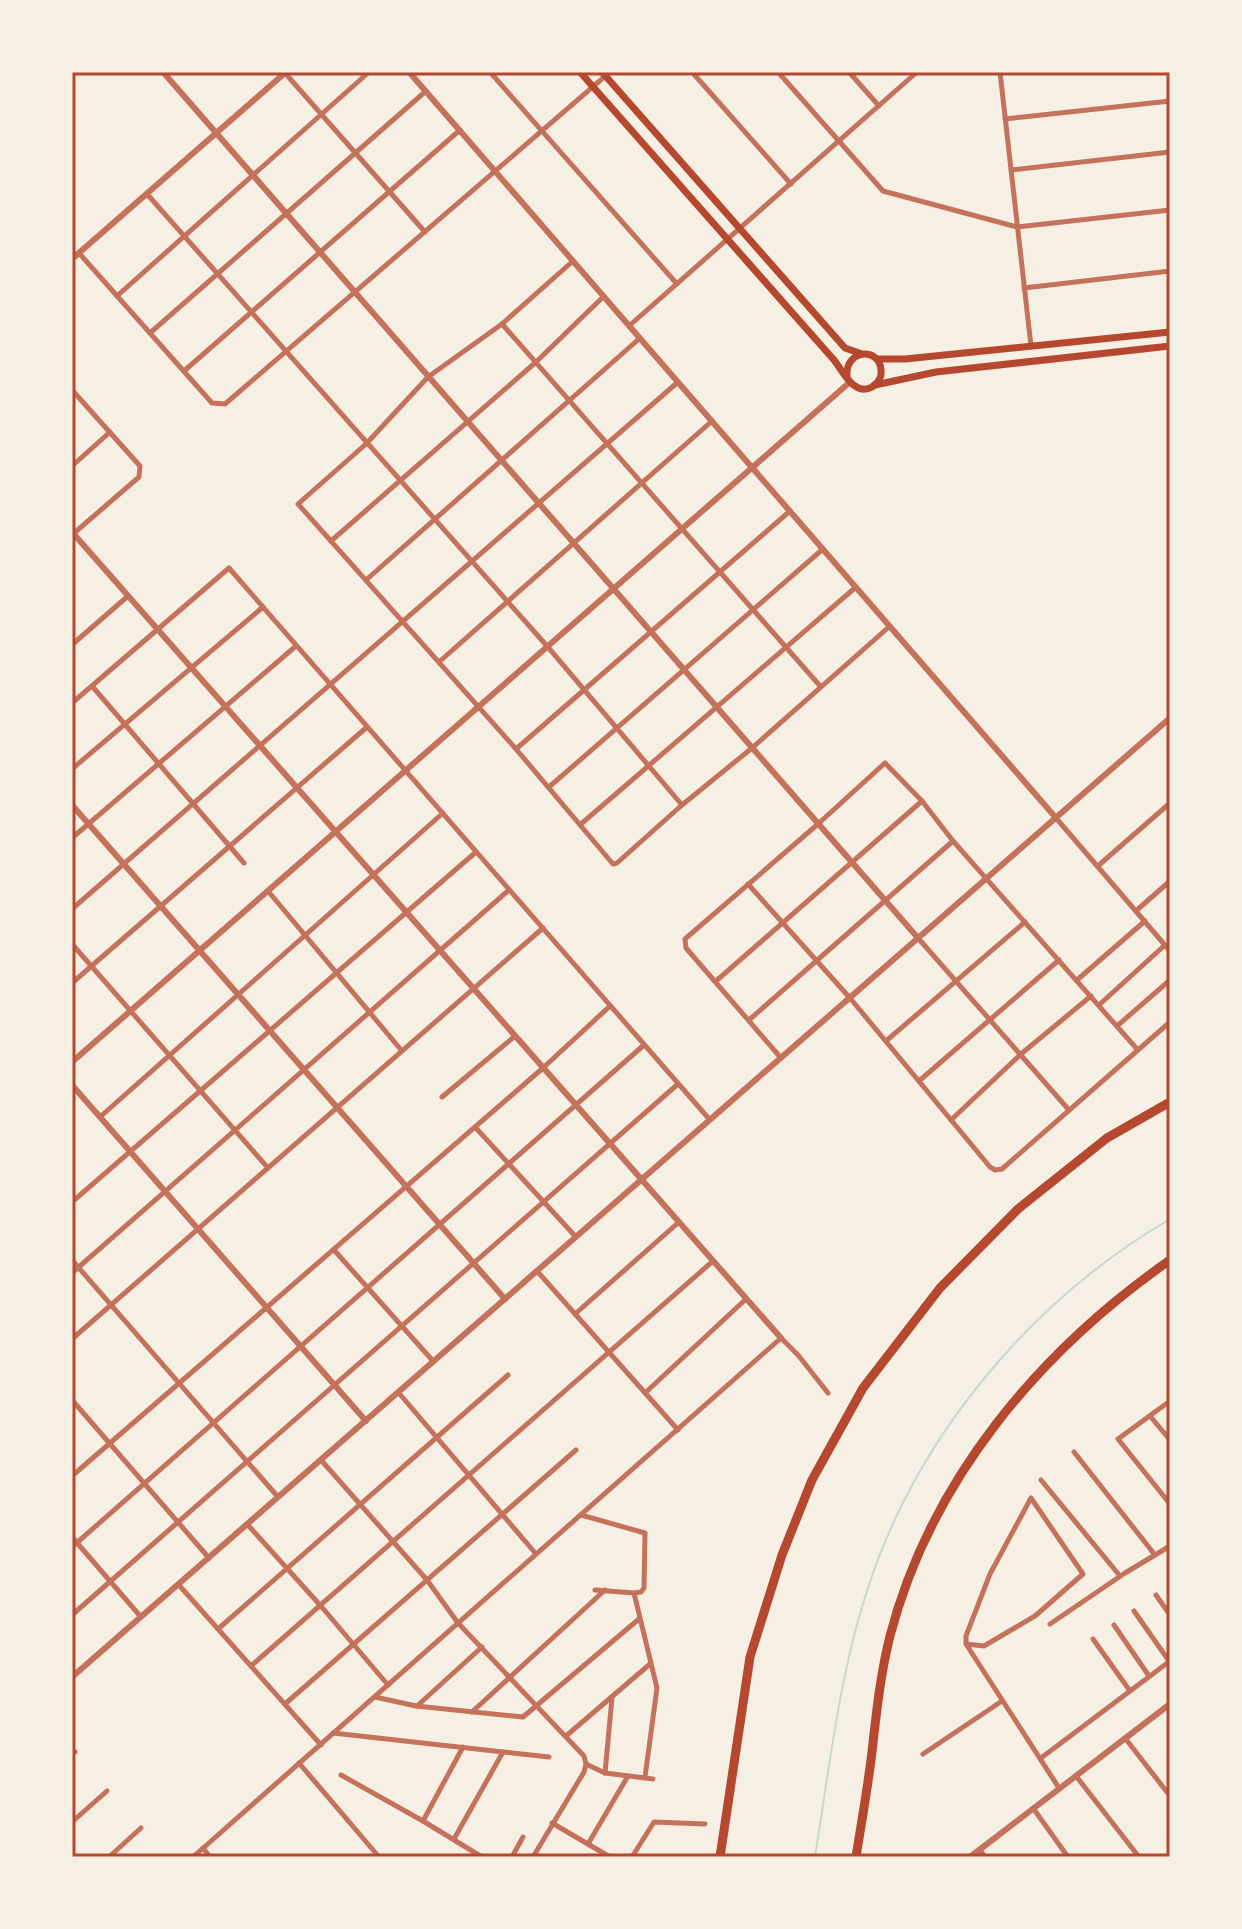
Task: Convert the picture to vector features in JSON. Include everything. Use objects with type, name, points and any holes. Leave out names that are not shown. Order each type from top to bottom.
[{"type":"highway","points":[[720,1857],[750,1657],[782,1555],[812,1480],[863,1388],[940,1288],[1018,1209],[1107,1138],[1170,1102]]},
{"type":"highway","points":[[856,1857],[879,1684],[891,1634],[908,1583],[942,1510],[990,1431],[1049,1360],[1107,1307],[1170,1260]]},
{"type":"main road","points":[[580,72],[859,388],[936,372],[1170,346]]},
{"type":"main road","points":[[606,73],[739,230],[845,348],[877,359],[905,359],[1170,332]]},
{"type":"main road","points":[[848,379],[848,364],[862,354]]},
{"type":"main road","points":[[875,385],[882,370],[877,359]]},
{"type":"street","points":[[163,72],[1069,1110]]},
{"type":"street","points":[[72,259],[285,72],[425,232]]},
{"type":"street","points":[[117,296],[369,72]]},
{"type":"street","points":[[409,72],[1099,865],[1170,951]]},
{"type":"street","points":[[490,72],[677,284]]},
{"type":"street","points":[[692,72],[791,184]]},
{"type":"street","points":[[778,72],[883,191],[1017,227],[1170,210]]},
{"type":"street","points":[[849,72],[879,106]]},
{"type":"street","points":[[629,326],[916,72]]},
{"type":"street","points":[[1000,72],[1031,347]]},
{"type":"street","points":[[79,253],[212,403],[225,404],[606,73]]},
{"type":"street","points":[[150,333],[426,91]]},
{"type":"street","points":[[1005,119],[1170,101]]},
{"type":"street","points":[[184,371],[460,130]]},
{"type":"street","points":[[1011,170],[1170,152]]},
{"type":"street","points":[[147,194],[547,646],[682,805]]},
{"type":"street","points":[[574,261],[502,324],[428,377],[366,444],[298,504],[615,865],[890,626]]},
{"type":"street","points":[[1024,288],[1170,271]]},
{"type":"street","points":[[331,541],[536,362],[603,297]]},
{"type":"street","points":[[502,324],[821,687]]},
{"type":"street","points":[[366,580],[640,338]]},
{"type":"street","points":[[72,1062],[752,467],[848,379]]},
{"type":"street","points":[[72,909],[678,382]]},
{"type":"street","points":[[74,395],[140,466],[139,477],[73,533],[798,1355],[828,1393]]},
{"type":"street","points":[[439,662],[712,421]]},
{"type":"street","points":[[72,466],[110,432]]},
{"type":"street","points":[[516,749],[790,510]]},
{"type":"street","points":[[549,787],[823,549]]},
{"type":"street","points":[[72,703],[229,568],[710,1120]]},
{"type":"street","points":[[581,824],[856,587]]},
{"type":"street","points":[[74,643],[128,596]]},
{"type":"street","points":[[72,769],[263,607]]},
{"type":"street","points":[[72,838],[296,645]]},
{"type":"street","points":[[92,686],[244,863]]},
{"type":"street","points":[[72,1677],[1170,718]]},
{"type":"street","points":[[72,983],[367,727]]},
{"type":"street","points":[[781,1058],[686,948],[685,939],[885,763],[922,801],[953,841],[1137,1049]]},
{"type":"street","points":[[716,981],[922,801]]},
{"type":"street","points":[[1099,865],[1170,803]]},
{"type":"street","points":[[72,805],[505,1299]]},
{"type":"street","points":[[100,1117],[443,813]]},
{"type":"street","points":[[749,1020],[953,841]]},
{"type":"street","points":[[72,1202],[476,852]]},
{"type":"street","points":[[1137,910],[1170,881]]},
{"type":"street","points":[[748,884],[850,998],[995,1170],[1002,1169],[1170,1022]]},
{"type":"street","points":[[72,1273],[509,890]]},
{"type":"street","points":[[268,891],[402,1051]]},
{"type":"street","points":[[1077,980],[1145,921]]},
{"type":"street","points":[[886,1041],[1025,922]]},
{"type":"street","points":[[72,1339],[543,928]]},
{"type":"street","points":[[72,944],[268,1168]]},
{"type":"street","points":[[1099,1005],[1165,945]]},
{"type":"street","points":[[919,1081],[1059,960]]},
{"type":"street","points":[[1117,1026],[1170,980]]},
{"type":"street","points":[[951,1120],[1021,1054],[1091,996]]},
{"type":"street","points":[[72,1476],[407,1187],[610,1006]]},
{"type":"street","points":[[442,1097],[515,1036]]},
{"type":"street","points":[[74,1545],[644,1045]]},
{"type":"street","points":[[72,1615],[678,1084]]},
{"type":"street","points":[[72,1085],[366,1421]]},
{"type":"street","points":[[475,1127],[576,1237]]},
{"type":"street","points":[[575,1314],[679,1222]]},
{"type":"street","points":[[334,1250],[433,1361]]},
{"type":"street","points":[[72,1260],[278,1497]]},
{"type":"street","points":[[251,1666],[713,1261]]},
{"type":"street","points":[[537,1271],[678,1430]]},
{"type":"street","points":[[645,1393],[746,1299]]},
{"type":"street","points":[[193,1857],[781,1338]]},
{"type":"street","points":[[218,1629],[508,1375]]},
{"type":"street","points":[[398,1392],[536,1554]]},
{"type":"street","points":[[72,1400],[209,1558]]},
{"type":"street","points":[[1170,1401],[1118,1439],[1170,1504]]},
{"type":"street","points":[[1150,1416],[1170,1440]]},
{"type":"street","points":[[285,1704],[576,1450]]},
{"type":"street","points":[[1074,1452],[1155,1555]]},
{"type":"street","points":[[321,1460],[427,1580],[458,1623],[584,1756],[584,1772],[534,1856]]},
{"type":"street","points":[[1041,1480],[1120,1576]]},
{"type":"street","points":[[966,1644],[984,1646],[1035,1616],[1083,1574],[1031,1498],[990,1574],[966,1636],[966,1644],[1059,1788]]},
{"type":"street","points":[[580,1515],[645,1533],[644,1588],[641,1592],[595,1590]]},
{"type":"street","points":[[247,1524],[388,1685]]},
{"type":"street","points":[[72,1537],[74,1545],[141,1617]]},
{"type":"street","points":[[1050,1624],[1170,1546]]},
{"type":"street","points":[[178,1584],[321,1745]]},
{"type":"street","points":[[472,1713],[605,1590]]},
{"type":"street","points":[[634,1593],[657,1688],[645,1777]]},
{"type":"street","points":[[1156,1595],[1170,1615]]},
{"type":"street","points":[[1041,1758],[1170,1661],[1134,1611]]},
{"type":"street","points":[[374,1697],[416,1706],[523,1717],[639,1619]]},
{"type":"street","points":[[1114,1625],[1149,1676]]},
{"type":"street","points":[[1093,1639],[1130,1691]]},
{"type":"street","points":[[416,1706],[482,1647]]},
{"type":"street","points":[[566,1736],[650,1664]]},
{"type":"street","points":[[605,1773],[613,1697]]},
{"type":"street","points":[[923,1754],[1002,1701]]},
{"type":"street","points":[[970,1857],[1170,1704]]},
{"type":"street","points":[[332,1733],[549,1757]]},
{"type":"street","points":[[1125,1738],[1170,1796]]},
{"type":"street","points":[[423,1821],[463,1747]]},
{"type":"street","points":[[454,1839],[503,1752]]},
{"type":"street","points":[[299,1763],[379,1857]]},
{"type":"street","points":[[586,1764],[605,1773],[653,1779]]},
{"type":"street","points":[[341,1775],[482,1857]]},
{"type":"street","points":[[588,1844],[628,1776]]},
{"type":"street","points":[[1076,1776],[1139,1857]]},
{"type":"street","points":[[72,1822],[107,1791]]},
{"type":"street","points":[[1033,1808],[1068,1857]]},
{"type":"street","points":[[632,1857],[654,1822],[705,1824]]},
{"type":"street","points":[[552,1823],[610,1857]]},
{"type":"street","points":[[109,1857],[141,1828]]},
{"type":"street","points":[[512,1857],[523,1837]]},
{"type":"street","points":[[203,1848],[210,1857]]},
{"type":"street","points":[[980,1850],[985,1857]]},
{"type":"waterway","points":[[815,1857],[836,1724],[857,1626],[887,1536],[914,1481],[947,1428],[984,1379],[1025,1333],[1070,1290],[1119,1252],[1170,1219]]}]
